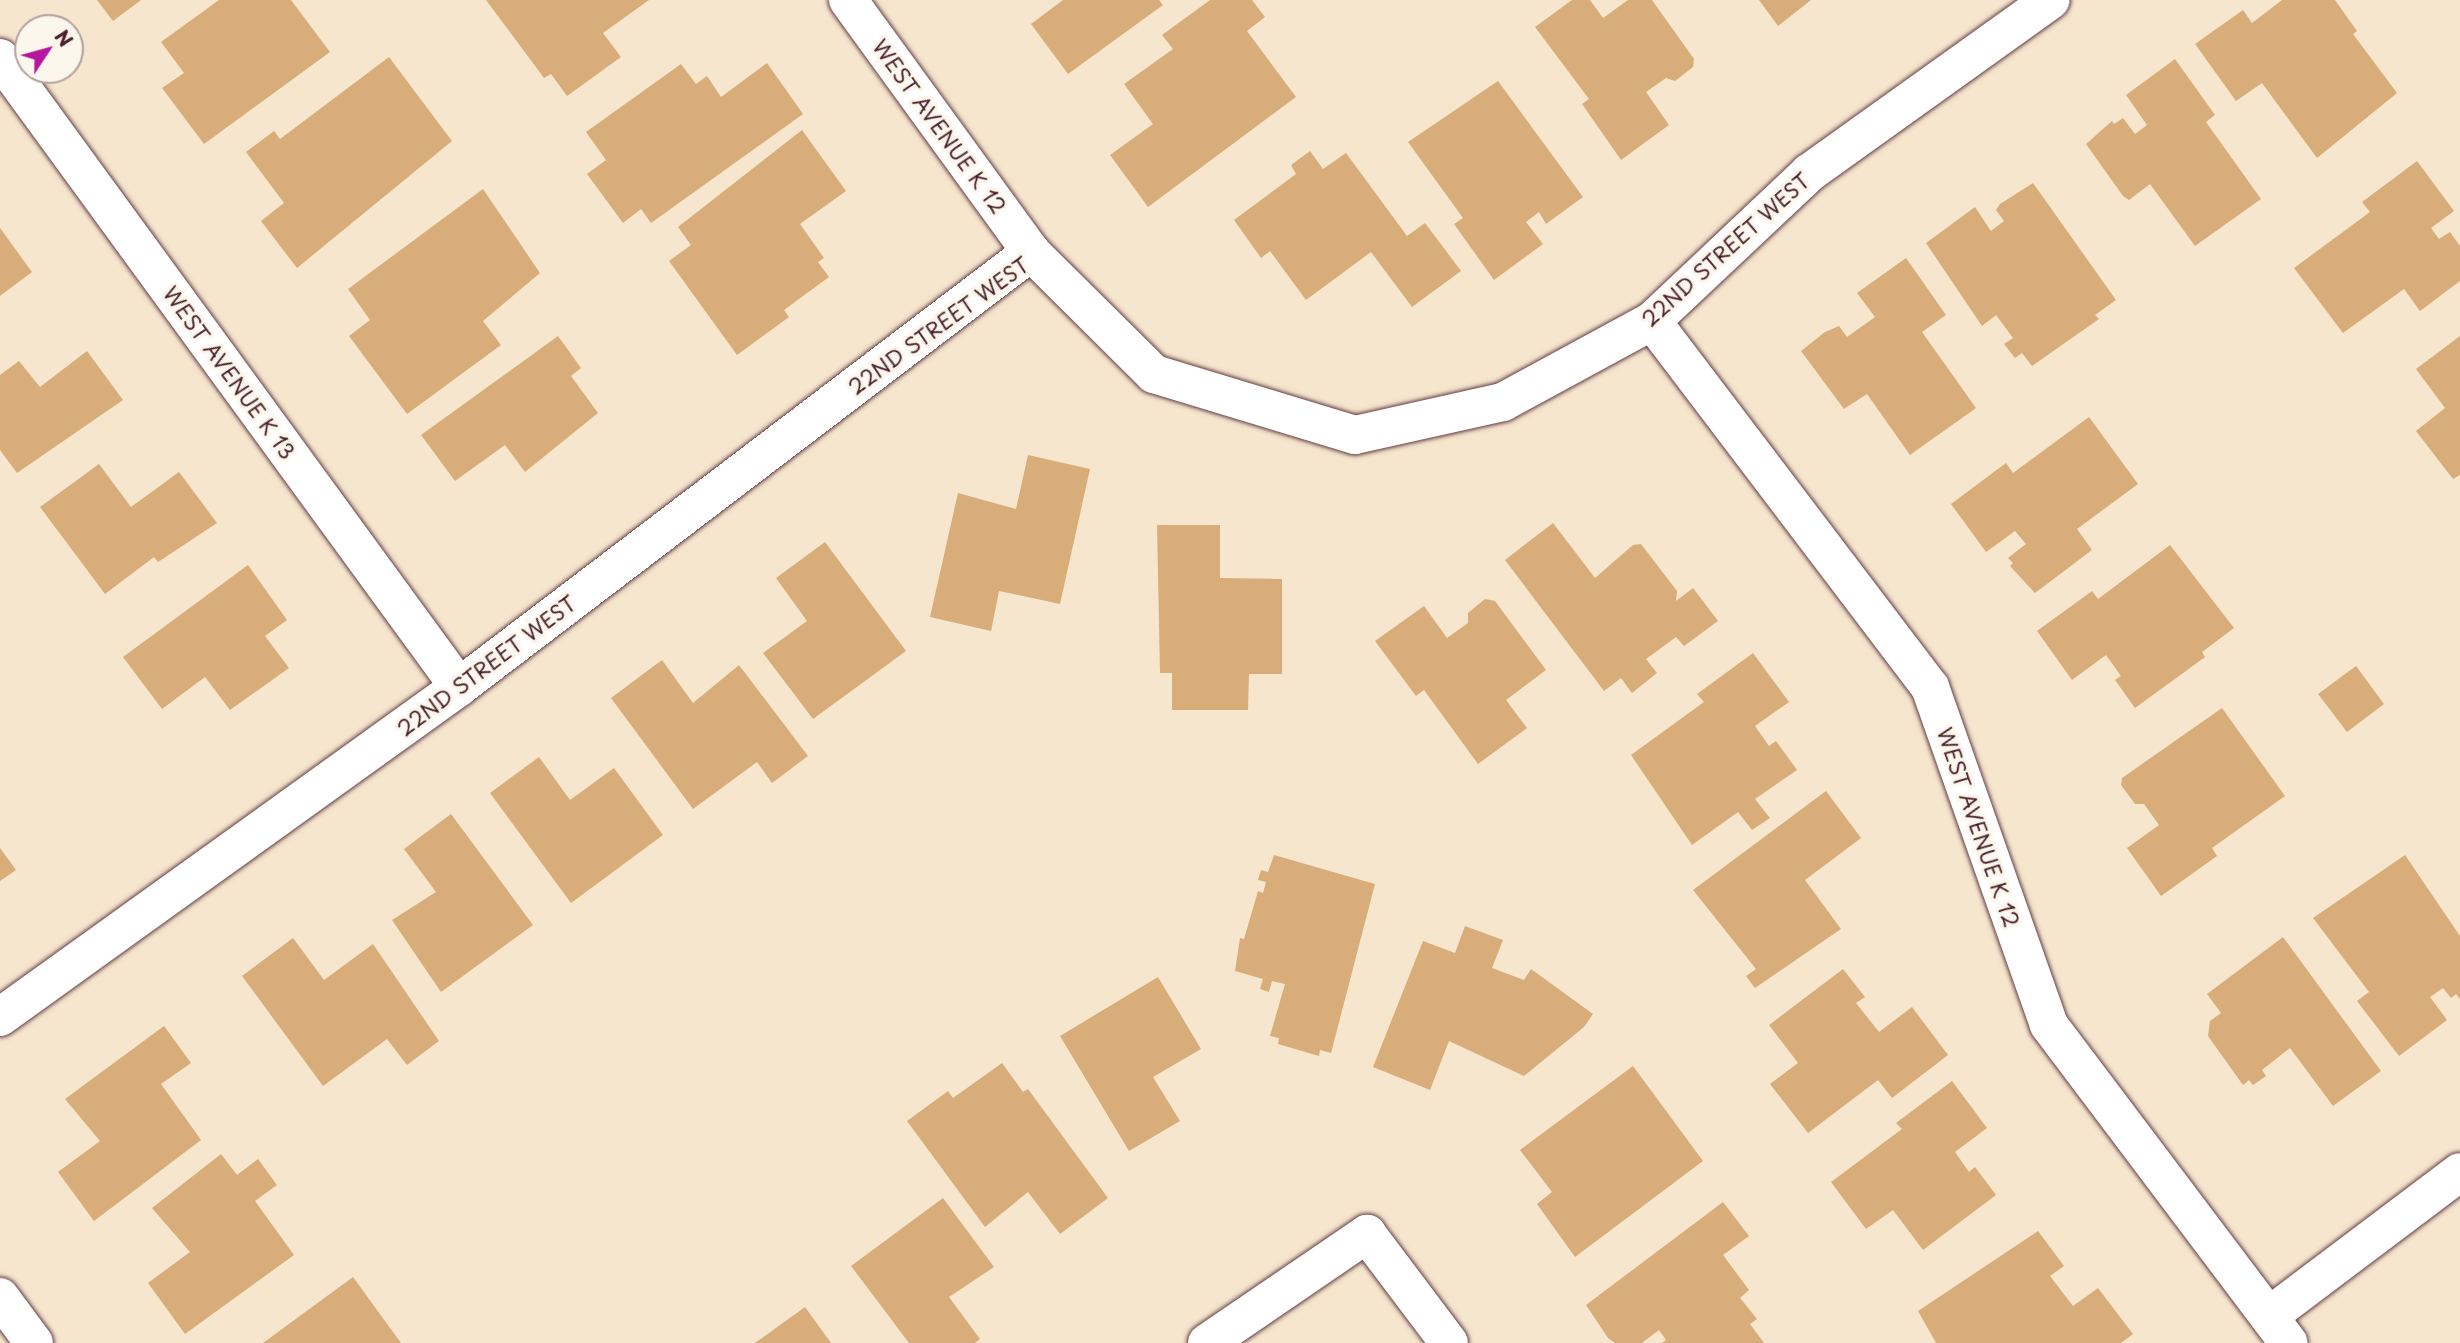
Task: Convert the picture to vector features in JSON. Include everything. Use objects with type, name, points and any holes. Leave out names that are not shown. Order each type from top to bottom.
[{"type":"street","name":"WEST AVENUE K 12","points":[[848,0],[1031,252]]},
{"type":"street","name":"22ND STREET WEST","points":[[0,1017],[459,687],[1031,252],[1154,374],[1355,435],[1503,402],[1652,321],[1809,173],[2051,0]]},
{"type":"street","name":"WEST AVENUE K 13","points":[[0,58],[459,687]]},
{"type":"street","name":"WEST AVENUE K 12","points":[[1652,321],[1930,687],[2049,1025],[2279,1329]]},
{"type":"street","points":[[2279,1329],[2460,1172]]},
{"type":"street","points":[[1207,1343],[1367,1234],[1449,1343]]},
{"type":"street","points":[[0,1297],[34,1343]]},
{"type":"building","points":[[97,0],[141,0],[113,21]]},
{"type":"building","points":[[219,0],[291,0],[330,52],[204,144],[162,88],[184,73],[161,42]]},
{"type":"building","points":[[486,0],[649,0],[603,33],[621,57],[567,96],[551,74],[544,78]]},
{"type":"building","points":[[1063,0],[1159,0],[1163,5],[1068,74],[1031,24]]},
{"type":"building","points":[[1210,0],[1252,0],[1265,17],[1247,31],[1296,97],[1148,207],[1110,155],[1153,124],[1124,84],[1173,49],[1162,35]]},
{"type":"building","points":[[1572,0],[1590,0],[1603,18],[1628,0],[1652,0],[1694,59],[1693,67],[1675,81],[1666,78],[1646,92],[1669,125],[1621,160],[1582,104],[1589,99],[1535,27]]},
{"type":"building","points":[[1759,0],[1811,0],[1778,26]]},
{"type":"building","points":[[2282,0],[2335,0],[2357,31],[2353,34],[2397,93],[2317,158],[2262,83],[2236,101],[2195,44],[2243,10],[2252,23]]},
{"type":"building","points":[[389,57],[452,141],[297,268],[261,221],[284,203],[246,152],[274,131],[280,139]]},
{"type":"building","points":[[2175,59],[2215,115],[2206,122],[2261,199],[2195,246],[2150,184],[2129,200],[2123,196],[2086,144],[2112,121],[2114,124],[2123,118],[2135,134],[2147,125],[2126,95]]},
{"type":"building","points":[[767,63],[803,114],[651,223],[641,209],[623,223],[587,174],[606,160],[586,132],[681,64],[696,84],[707,76],[721,97]]},
{"type":"building","points":[[1498,81],[1583,197],[1546,224],[1539,212],[1526,222],[1543,244],[1494,280],[1454,224],[1463,218],[1408,142]]},
{"type":"building","points":[[802,130],[846,191],[800,224],[824,258],[818,262],[829,277],[784,310],[789,317],[737,355],[669,261],[691,245],[678,227]]},
{"type":"building","points":[[1310,151],[1323,169],[1346,153],[1407,236],[1425,223],[1461,271],[1412,307],[1371,252],[1306,300],[1270,251],[1261,258],[1234,220],[1296,174],[1291,165]]},
{"type":"building","points":[[2417,161],[2454,211],[2431,228],[2439,239],[2450,232],[2460,246],[2460,281],[2420,311],[2404,289],[2343,333],[2294,268],[2370,212],[2362,202]]},
{"type":"building","points":[[2033,183],[2116,300],[2095,315],[2099,319],[2032,366],[2022,353],[2015,358],[2004,344],[2013,338],[1996,315],[1982,326],[1926,243],[1975,207],[1991,231],[2004,221],[1996,210],[2000,204]]},
{"type":"building","points":[[483,189],[540,273],[483,321],[501,345],[407,414],[349,336],[370,320],[348,289]]},
{"type":"building","points":[[0,228],[32,272],[0,296]]},
{"type":"building","points":[[1906,258],[1946,315],[1922,332],[1976,408],[1910,455],[1867,394],[1844,409],[1801,351],[1825,332],[1839,326],[1847,337],[1875,317],[1857,293]]},
{"type":"building","points":[[558,336],[581,368],[571,376],[598,413],[525,472],[505,445],[455,481],[421,435]]},
{"type":"building","points":[[2460,336],[2460,475],[2453,479],[2416,431],[2445,408],[2416,369]]},
{"type":"building","points":[[87,351],[123,400],[17,473],[0,450],[0,375],[19,361],[40,387]]},
{"type":"building","points":[[2089,417],[2138,484],[2077,529],[2092,550],[2035,593],[2010,566],[2013,563],[2008,558],[2026,544],[2015,531],[1986,552],[1951,504],[2006,463],[2013,473]]},
{"type":"building","points":[[1028,455],[1090,469],[1060,604],[999,591],[991,631],[930,617],[958,493],[1016,509]]},
{"type":"building","points":[[99,464],[131,507],[179,472],[217,523],[158,562],[154,557],[105,594],[40,507]]},
{"type":"building","points":[[1553,523],[1595,578],[1633,545],[1641,544],[1677,591],[1676,601],[1693,588],[1718,621],[1684,646],[1676,637],[1646,659],[1657,673],[1632,693],[1621,678],[1604,691],[1505,560]]},
{"type":"building","points":[[1157,525],[1220,525],[1220,578],[1282,579],[1282,674],[1249,674],[1248,710],[1172,710],[1172,673],[1160,673]]},
{"type":"building","points":[[825,542],[906,651],[813,719],[763,653],[807,621],[776,578]]},
{"type":"building","points":[[2170,545],[2234,628],[2202,652],[2205,657],[2135,708],[2115,680],[2121,676],[2106,655],[2072,680],[2037,631],[2092,591],[2098,599]]},
{"type":"building","points":[[248,565],[287,620],[265,636],[289,668],[230,710],[205,677],[162,709],[123,657]]},
{"type":"building","points":[[1485,599],[1495,601],[1546,670],[1506,700],[1527,728],[1478,764],[1424,690],[1416,696],[1375,641],[1424,606],[1447,638],[1468,623],[1468,613]]},
{"type":"building","points":[[1753,653],[1789,702],[1755,726],[1769,746],[1776,741],[1797,770],[1755,799],[1770,818],[1752,830],[1738,812],[1692,845],[1631,755],[1704,702],[1697,694]]},
{"type":"building","points":[[662,660],[693,703],[739,665],[808,756],[772,783],[757,762],[693,809],[611,698]]},
{"type":"building","points":[[2356,666],[2384,704],[2347,732],[2318,694]]},
{"type":"building","points":[[2222,708],[2285,796],[2212,848],[2217,856],[2161,896],[2127,848],[2159,825],[2144,804],[2135,804],[2121,785],[2122,778]]},
{"type":"building","points":[[539,757],[570,800],[614,768],[663,835],[571,903],[490,793]]},
{"type":"building","points":[[1826,791],[1861,838],[1805,880],[1841,929],[1755,988],[1746,976],[1756,969],[1693,890]]},
{"type":"building","points":[[451,814],[533,925],[441,992],[392,920],[436,892],[404,849]]},
{"type":"building","points":[[0,848],[16,870],[0,881]]},
{"type":"building","points":[[1274,855],[1375,884],[1331,1053],[1320,1050],[1319,1056],[1278,1044],[1279,1038],[1270,1036],[1285,984],[1272,981],[1269,992],[1260,989],[1263,979],[1235,971],[1240,938],[1244,939],[1258,891],[1263,893],[1266,882],[1258,880],[1261,870],[1268,872]]},
{"type":"building","points":[[2405,855],[2460,936],[2460,999],[2456,994],[2451,998],[2443,988],[2430,997],[2447,1020],[2399,1056],[2357,1001],[2369,992],[2313,918]]},
{"type":"building","points":[[1465,926],[1503,940],[1492,968],[1524,980],[1531,969],[1593,1014],[1584,1027],[1524,1076],[1449,1041],[1430,1090],[1373,1067],[1423,941],[1455,953]]},
{"type":"building","points":[[2283,937],[2381,1071],[2333,1106],[2290,1048],[2262,1070],[2266,1076],[2253,1085],[2249,1080],[2243,1085],[2208,1036],[2210,1021],[2221,1013],[2207,994]]},
{"type":"building","points":[[293,938],[324,980],[373,944],[439,1041],[407,1065],[387,1039],[323,1086],[242,976]]},
{"type":"building","points":[[1843,969],[1865,997],[1856,1003],[1879,1032],[1912,1007],[1948,1055],[1892,1098],[1878,1080],[1808,1133],[1770,1084],[1798,1063],[1769,1025]]},
{"type":"building","points":[[1158,977],[1201,1049],[1153,1077],[1180,1121],[1129,1151],[1060,1036]]},
{"type":"building","points":[[164,1026],[191,1063],[161,1084],[201,1140],[94,1221],[58,1172],[100,1141],[65,1099]]},
{"type":"building","points":[[1002,1063],[1023,1092],[1028,1089],[1108,1198],[1060,1234],[1028,1192],[985,1227],[907,1121],[948,1091],[953,1098]]},
{"type":"building","points":[[1633,1066],[1703,1161],[1575,1257],[1537,1204],[1552,1192],[1520,1150]]},
{"type":"building","points":[[1952,1081],[1987,1128],[1955,1152],[1969,1172],[1975,1167],[1996,1195],[1923,1250],[1893,1210],[1866,1229],[1831,1182],[1902,1129],[1896,1123]]},
{"type":"building","points":[[221,1154],[237,1175],[258,1159],[277,1185],[255,1201],[294,1255],[185,1334],[148,1283],[190,1252],[152,1208]]},
{"type":"building","points":[[943,1198],[994,1267],[949,1297],[980,1339],[975,1343],[909,1343],[851,1266]]},
{"type":"building","points":[[1723,1202],[1749,1236],[1723,1255],[1749,1290],[1740,1298],[1757,1319],[1750,1324],[1764,1343],[1662,1343],[1666,1340],[1659,1330],[1642,1343],[1615,1343],[1608,1338],[1586,1305]]},
{"type":"building","points":[[2038,1231],[2064,1266],[2050,1276],[2073,1306],[2098,1288],[2133,1334],[2121,1343],[1936,1343],[1918,1311]]},
{"type":"building","points":[[353,1277],[401,1343],[263,1343]]},
{"type":"building","points":[[805,1307],[831,1343],[755,1343]]}]
